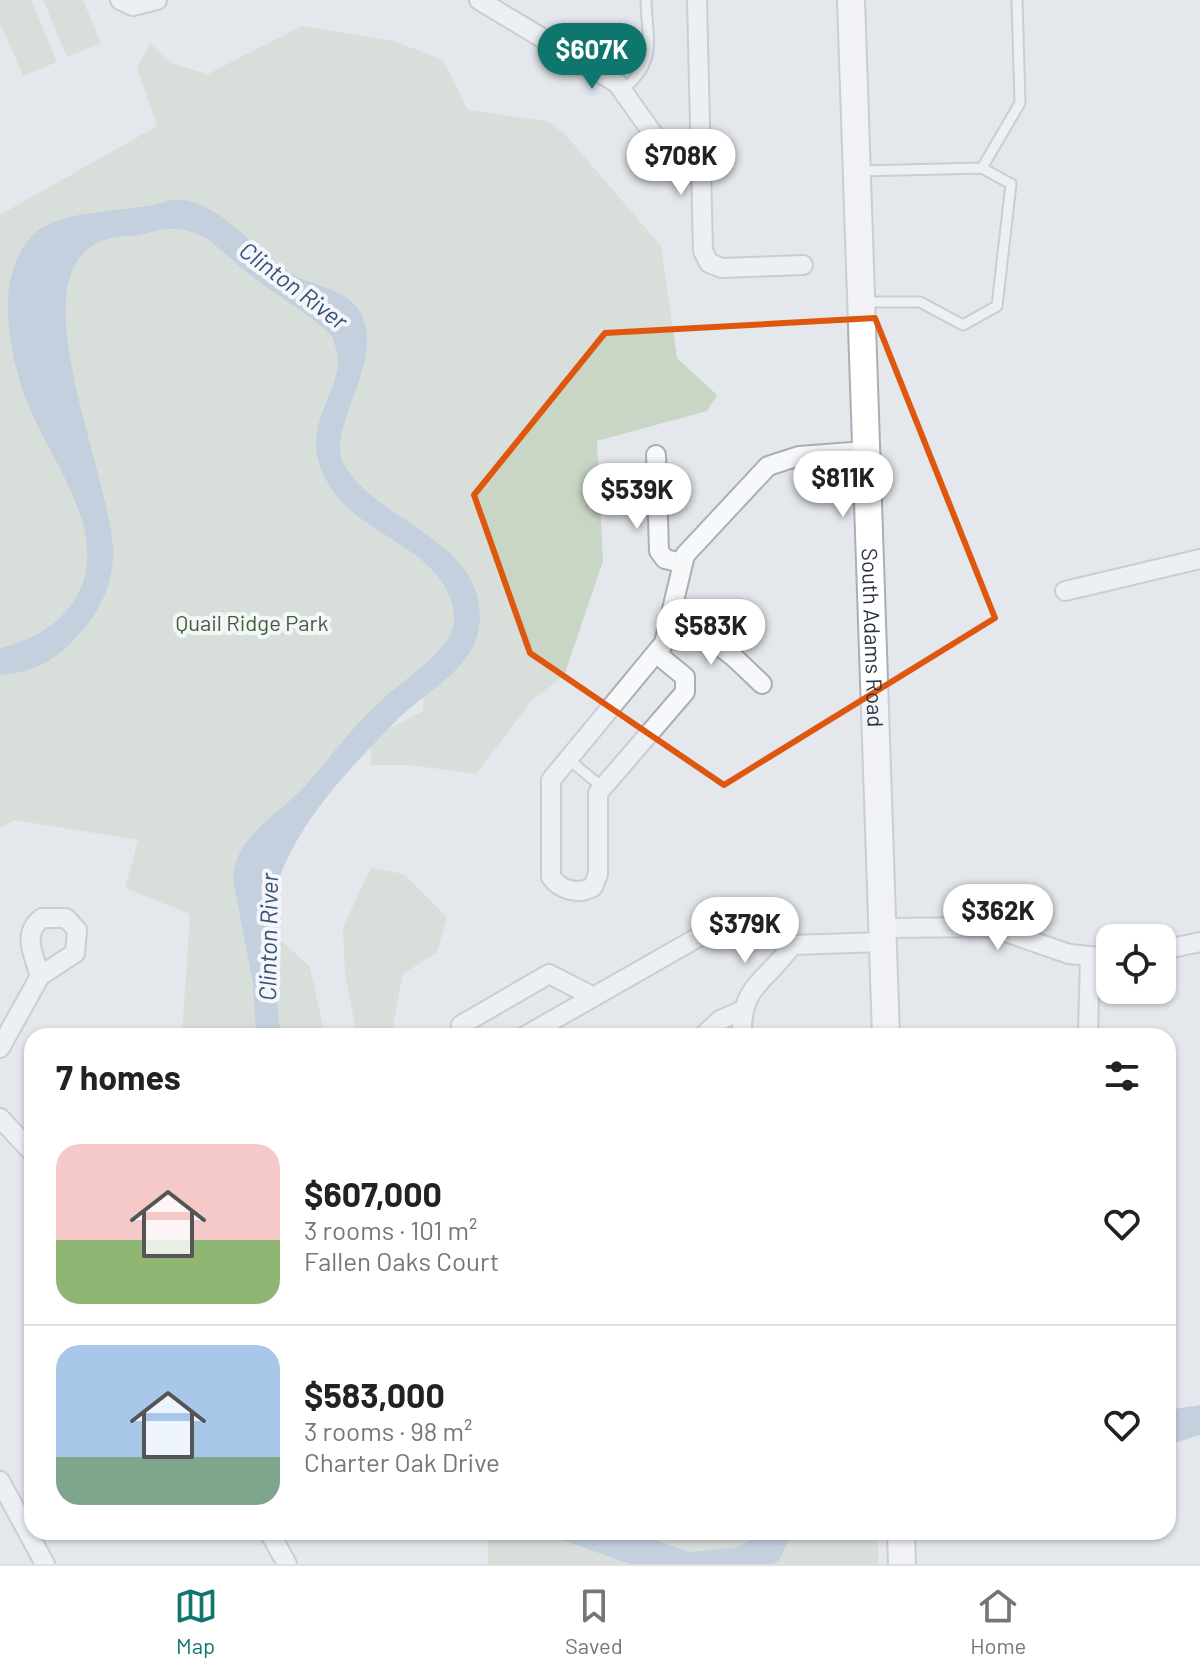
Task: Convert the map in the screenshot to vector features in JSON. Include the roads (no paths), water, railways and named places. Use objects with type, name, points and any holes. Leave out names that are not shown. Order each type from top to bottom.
[{"type":"main road","name":"South Adams Road","points":[[851,0],[886,1028]]},
{"type":"main road","points":[[901,1540],[902,1564]]},
{"type":"street","points":[[120,0],[133,6],[157,0]]},
{"type":"street","points":[[479,0],[599,70],[624,89],[658,141],[675,146],[701,144]]},
{"type":"street","points":[[697,0],[703,251],[709,263],[722,268],[803,265]]},
{"type":"street","points":[[657,654],[685,677],[685,692],[602,787],[596,801],[596,882],[587,891],[565,889],[551,877],[549,788],[567,758],[657,654],[668,633],[682,563],[768,466],[799,456],[866,451]]},
{"type":"street","points":[[656,455],[659,551],[665,559],[682,563]]},
{"type":"street","points":[[1065,591],[1200,559]]},
{"type":"street","points":[[668,633],[702,635],[762,684]]},
{"type":"street","points":[[538,1028],[723,923],[757,925],[792,945],[991,927],[1069,954],[1096,957]]},
{"type":"street","points":[[1176,947],[1200,942]]},
{"type":"street","points":[[742,1028],[741,1011],[753,987],[792,945]]},
{"type":"street","points":[[1088,1028],[1090,957]]},
{"type":"street","points":[[462,1028],[461,1025],[549,974],[592,996]]},
{"type":"street","points":[[0,1048],[40,976]]},
{"type":"street","points":[[712,1028],[720,1020],[741,1011]]},
{"type":"street","points":[[0,1118],[24,1144]]},
{"type":"street","points":[[0,1481],[24,1525]]},
{"type":"street","points":[[32,1540],[45,1564]]},
{"type":"street","points":[[274,1540],[287,1564]]},
{"type":"lane","points":[[624,89],[645,70],[648,60],[646,0]]},
{"type":"lane","points":[[982,168],[1020,103],[1017,0]]},
{"type":"lane","points":[[858,171],[982,168],[1011,184],[997,306],[963,325],[920,302],[862,302]]},
{"type":"lane","points":[[567,758],[602,787]]},
{"type":"water","name":"Clinton River","points":[[171,200],[204,206],[220,215],[292,274],[338,293],[357,308],[365,324],[367,345],[342,435],[340,449],[343,462],[358,483],[378,501],[449,553],[467,573],[478,598],[479,628],[467,656],[445,680],[396,721],[340,781],[307,824],[281,872],[273,901],[277,927],[274,967],[279,1028],[256,1028],[253,983],[233,880],[239,854],[254,833],[305,786],[361,720],[436,653],[452,631],[454,620],[450,597],[439,578],[424,562],[347,508],[325,478],[316,444],[338,364],[332,336],[201,235],[166,229],[92,246],[72,272],[66,311],[70,358],[106,507],[113,547],[112,570],[96,613],[65,649],[36,667],[0,675],[0,648],[40,633],[71,605],[83,581],[87,556],[85,531],[77,505],[30,409],[15,363],[8,305],[16,263],[32,236],[61,219]]},
{"type":"water","points":[[1200,1405],[1200,1435],[1176,1442],[1176,1409]]},
{"type":"water","points":[[562,1540],[656,1540],[690,1552],[738,1547],[749,1540],[789,1540],[779,1560],[773,1564],[630,1564]]},
{"type":"park label","name":"Quail Ridge Park","points":[[252,623]]}]
